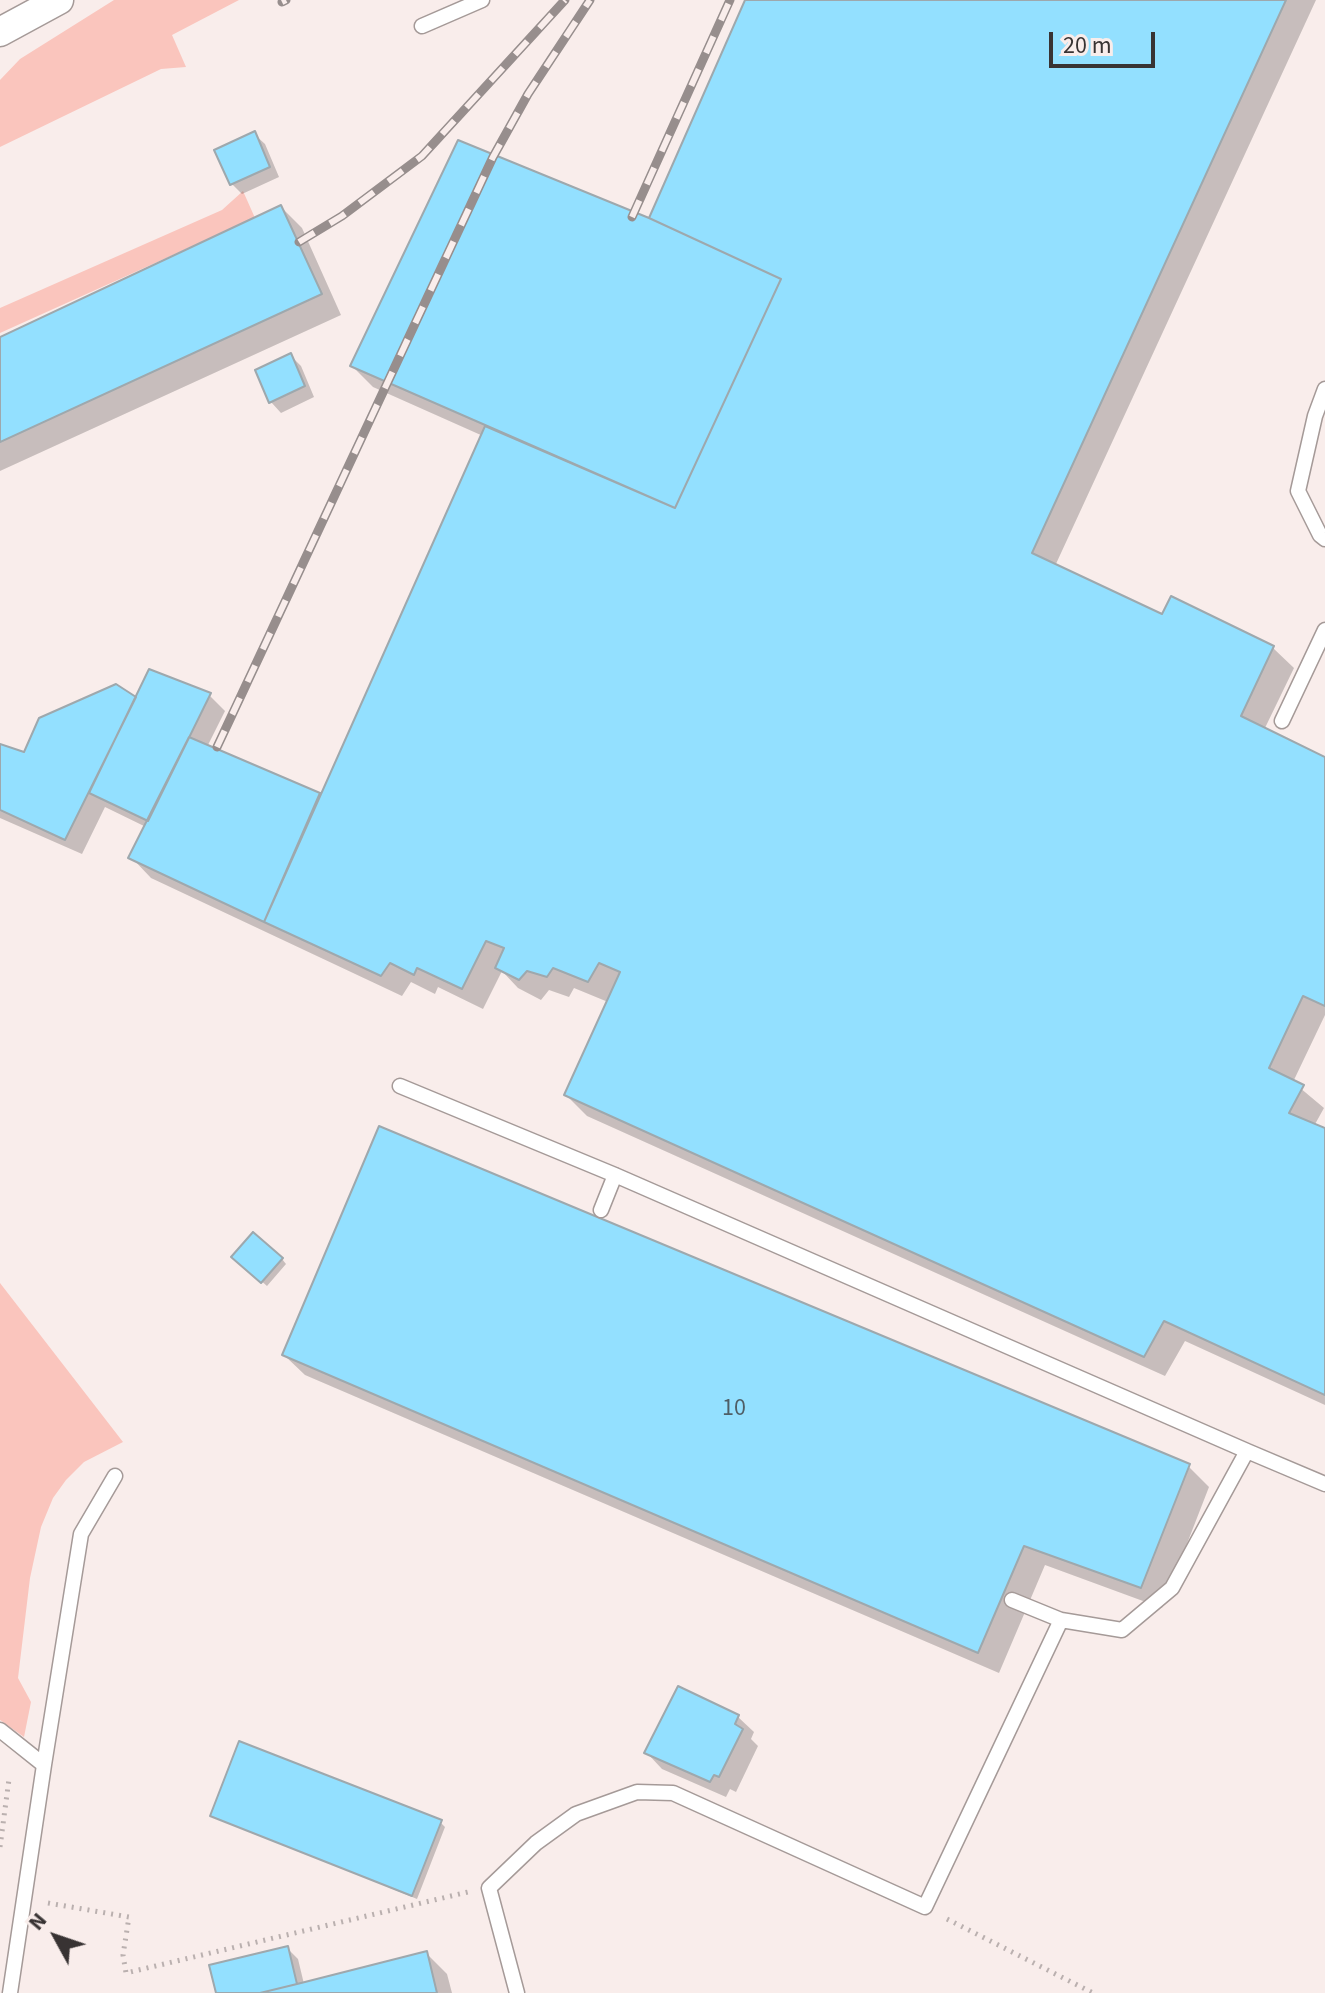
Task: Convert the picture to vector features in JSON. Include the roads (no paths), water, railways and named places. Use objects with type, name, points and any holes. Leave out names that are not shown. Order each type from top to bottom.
[{"type":"street","points":[[0,32],[59,0]]},
{"type":"lane","points":[[422,26],[482,0]]},
{"type":"lane","points":[[1325,389],[1315,416],[1298,491],[1325,539]]},
{"type":"lane","points":[[1282,721],[1325,630]]},
{"type":"lane","points":[[400,1086],[615,1175],[1325,1484]]},
{"type":"lane","points":[[601,1210],[615,1175]]},
{"type":"lane","points":[[1012,1600],[1061,1620],[1122,1630],[1172,1588],[1247,1451]]},
{"type":"lane","points":[[10,1993],[81,1534],[115,1476]]},
{"type":"lane","points":[[517,1993],[489,1888],[536,1843],[576,1814],[637,1792],[673,1793],[925,1907],[1061,1620]]},
{"type":"lane","points":[[0,1730],[44,1765]]},
{"type":"railway","points":[[282,2],[286,0]]},
{"type":"railway","points":[[299,242],[342,216],[422,156],[565,0]]},
{"type":"railway","points":[[217,747],[493,157],[528,94],[590,0]]},
{"type":"railway","points":[[632,217],[730,0]]}]
